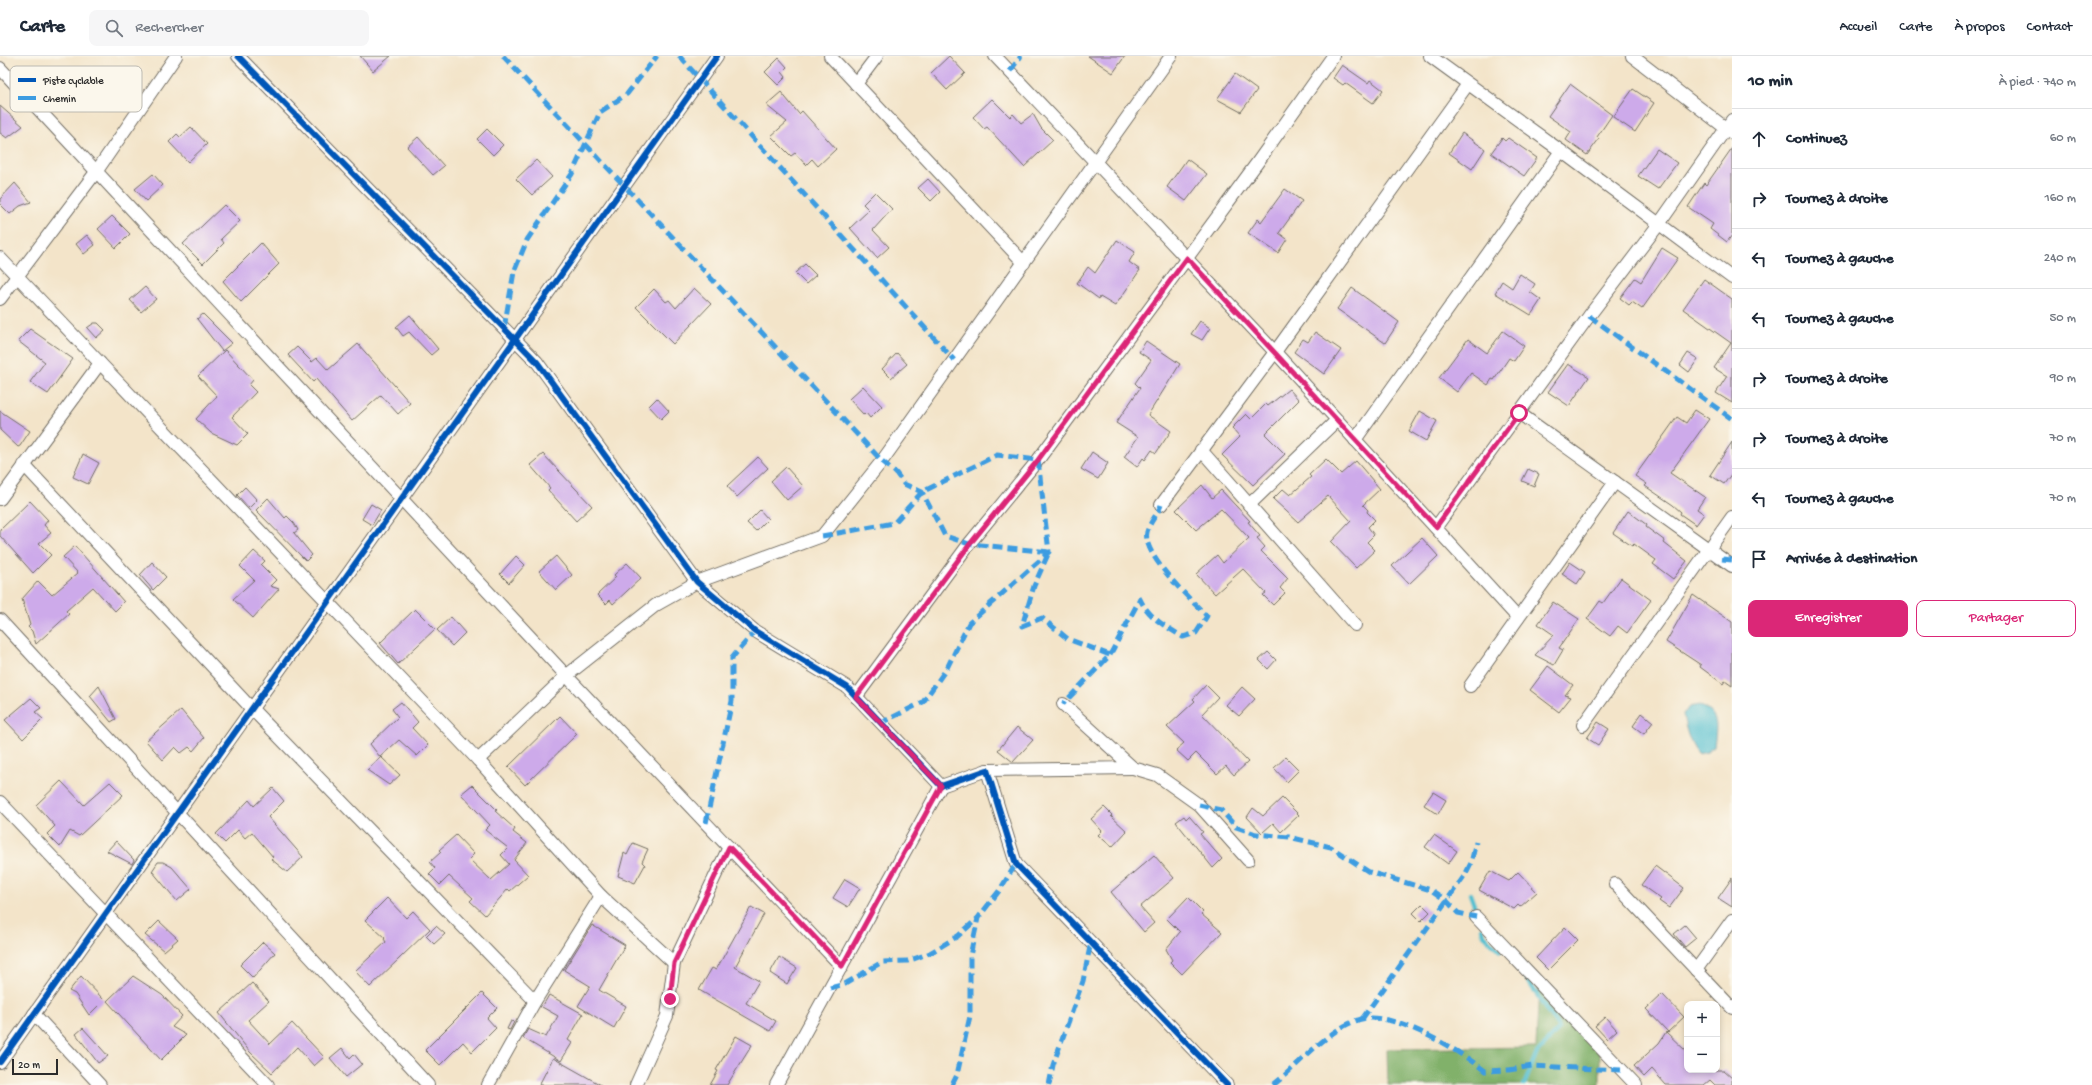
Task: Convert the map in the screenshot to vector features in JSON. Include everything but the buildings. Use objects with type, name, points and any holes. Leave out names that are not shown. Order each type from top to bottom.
[{"type":"street","points":[[142,105],[176,56]]},
{"type":"street","points":[[238,56],[537,362],[698,582],[755,631],[847,687],[941,786]]},
{"type":"street","points":[[0,1062],[717,56]]},
{"type":"street","points":[[830,56],[1024,263]]},
{"type":"street","points":[[856,84],[877,56]]},
{"type":"street","points":[[995,56],[1275,352],[1518,618]]},
{"type":"street","points":[[478,760],[566,676],[656,605],[698,582],[822,536],[882,461],[1171,56]]},
{"type":"street","points":[[856,697],[970,544],[1038,460],[1257,164],[1332,56]]},
{"type":"street","points":[[1430,56],[1732,278]]},
{"type":"street","points":[[1436,527],[1730,127],[1632,56]]},
{"type":"street","points":[[0,68],[10,79]]},
{"type":"street","points":[[1161,505],[1275,352],[1468,84]]},
{"type":"street","points":[[41,112],[566,676],[842,966]]},
{"type":"street","points":[[0,299],[96,172],[137,112]]},
{"type":"street","points":[[1355,440],[1561,151]]},
{"type":"street","points":[[0,258],[478,760],[600,896],[674,963]]},
{"type":"street","points":[[0,499],[100,363]]},
{"type":"street","points":[[1519,413],[1732,566]]},
{"type":"street","points":[[1249,505],[1337,420]]},
{"type":"street","points":[[1201,450],[1355,625]]},
{"type":"street","points":[[24,465],[252,709],[535,1001]]},
{"type":"street","points":[[1470,686],[1615,482]]},
{"type":"street","points":[[1583,725],[1732,517]]},
{"type":"street","points":[[0,620],[428,1085]]},
{"type":"street","points":[[1063,704],[1133,768]]},
{"type":"street","points":[[776,1085],[941,786],[987,770],[1133,768],[1157,775],[1199,805],[1248,860]]},
{"type":"street","points":[[987,770],[1016,864],[1227,1085]]},
{"type":"street","points":[[0,802],[268,1085]]},
{"type":"street","points":[[636,1085],[667,1016],[674,963],[729,847]]},
{"type":"street","points":[[1615,884],[1732,1008]]},
{"type":"street","points":[[488,1085],[535,1001],[600,896]]},
{"type":"street","points":[[1476,917],[1636,1085]]},
{"type":"street","points":[[1696,970],[1732,920]]},
{"type":"street","points":[[34,1014],[100,1085]]},
{"type":"green space","points":[[1539,984],[1600,1048],[1600,1085],[1388,1085],[1387,1049],[1536,1047]]},
{"type":"water","points":[[1699,705],[1711,714],[1716,722],[1716,727],[1714,747],[1707,752],[1698,754],[1690,741],[1683,715],[1690,707]]},
{"type":"waterway","points":[[1470,894],[1478,916]]},
{"type":"waterway","points":[[1482,929],[1484,935],[1500,951]]},
{"type":"waterway","points":[[1524,1085],[1537,1053],[1559,1029],[1527,979]]},
{"type":"marked path","points":[[503,56],[882,461],[896,473],[904,484],[922,492],[945,536],[969,544],[1049,552],[1034,586],[1022,626],[1042,618],[1068,639],[1110,655],[1063,704]]},
{"type":"marked path","points":[[504,328],[514,272],[527,240],[572,174],[600,112],[627,94],[657,56]]},
{"type":"marked path","points":[[679,56],[954,360]]},
{"type":"marked path","points":[[1010,71],[1021,56]]},
{"type":"marked path","points":[[1589,316],[1732,419]]},
{"type":"marked path","points":[[822,536],[894,523],[922,492],[997,455],[1038,460],[1049,552],[969,623],[947,668],[923,702],[881,723]]},
{"type":"marked path","points":[[1110,655],[1140,599],[1153,616],[1183,637],[1196,633],[1207,616],[1169,577],[1159,564],[1147,541],[1147,532],[1161,505]]},
{"type":"marked path","points":[[1722,559],[1732,560]]},
{"type":"marked path","points":[[706,823],[732,701],[732,658],[755,631]]},
{"type":"marked path","points":[[1199,805],[1221,810],[1236,827],[1256,834],[1289,837],[1331,847],[1369,872],[1431,890],[1447,901],[1458,913],[1476,917]]},
{"type":"marked path","points":[[1362,1019],[1465,875],[1471,863],[1476,842]]},
{"type":"marked path","points":[[952,1085],[957,1075],[970,1016],[970,956],[978,918],[999,891],[1016,864]]},
{"type":"marked path","points":[[830,988],[845,984],[882,962],[908,961],[930,953],[958,936],[978,918]]},
{"type":"marked path","points":[[1049,1085],[1053,1065],[1083,981],[1091,942]]},
{"type":"marked path","points":[[1273,1085],[1335,1032],[1358,1020],[1372,1018],[1388,1020],[1424,1034],[1459,1053],[1485,1071],[1509,1070],[1532,1066],[1621,1070]]},
{"type":"cycle path","points":[[238,56],[537,362],[697,582],[755,631],[847,687],[941,786],[987,770],[1016,864],[1227,1085]]},
{"type":"cycle path","points":[[0,1062],[717,56]]},
{"type":"route","points":[[670,999],[674,963],[729,847],[842,966],[941,786],[856,697],[970,544],[1038,460],[1187,258],[1436,527],[1519,413]]}]
